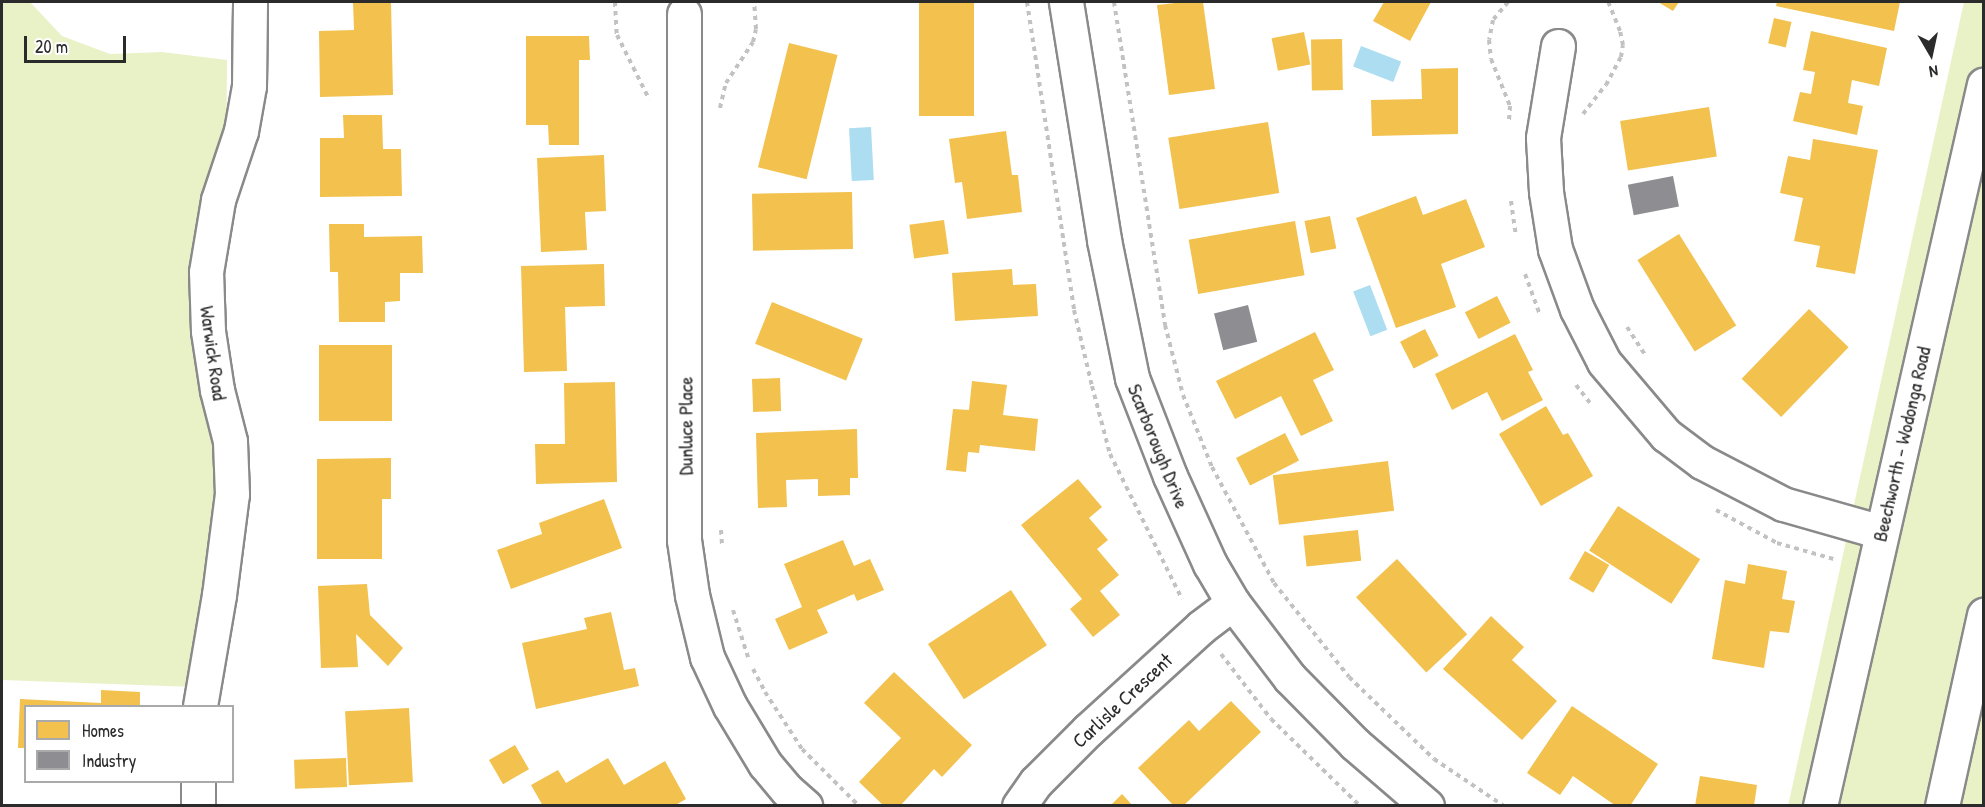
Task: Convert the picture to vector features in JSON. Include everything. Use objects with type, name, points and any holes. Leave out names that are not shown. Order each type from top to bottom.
[{"type":"street","name":"Warwick Road","points":[[200,705],[219,595],[232,494],[230,441],[217,390],[208,331],[206,272],[218,200],[241,131],[249,86],[250,2]]},
{"type":"street","name":"Scarborough Drive","points":[[1066,2],[1104,240],[1132,378],[1170,476],[1201,545],[1233,603],[1290,678],[1355,744],[1427,806]]},
{"type":"street","name":"Dunluce Place","points":[[684,14],[684,540],[692,596],[707,657],[730,706],[765,764],[788,791],[805,806]]},
{"type":"street","points":[[1558,46],[1543,138],[1546,192],[1555,249],[1577,309],[1604,362],[1666,435],[1702,462],[1783,504],[1881,532]]},
{"type":"street","name":"Beechworth - Wodonga Road","points":[[1820,806],[1983,84]]},
{"type":"street","name":"Carlisle Crescent","points":[[1019,806],[1036,782],[1088,730],[1201,627],[1233,603]]},
{"type":"street","points":[[1942,806],[1983,615]]},
{"type":"street","points":[[198,783],[198,806]]},
{"type":"path","points":[[720,110],[726,83],[753,42],[756,29],[754,2]]},
{"type":"path","points":[[1114,2],[1165,325],[1183,395],[1212,467],[1274,584],[1349,677],[1434,759],[1504,806]]},
{"type":"path","points":[[1581,117],[1606,85],[1621,57],[1623,45],[1620,31],[1608,2]]},
{"type":"path","points":[[1626,326],[1652,363]]},
{"type":"path","points":[[720,526],[723,555]]},
{"type":"path","points":[[732,606],[748,659],[765,692],[802,749],[859,806]]},
{"type":"green space","points":[[2,2],[30,2],[62,36],[110,54],[162,52],[227,60],[222,688],[2,680]]},
{"type":"green space","points":[[1964,2],[1983,2],[1983,805],[1788,806]]},
{"type":"water","points":[[1361,46],[1401,61],[1393,82],[1353,67]]},
{"type":"water","points":[[871,127],[874,180],[852,181],[849,128]]},
{"type":"water","points":[[1370,285],[1387,330],[1370,336],[1353,291]]},
{"type":"building: Homes","points":[[353,2],[391,2],[393,95],[320,97],[319,31],[354,30]]},
{"type":"building: Homes","points":[[919,2],[974,2],[974,116],[919,116]]},
{"type":"building: Homes","points":[[1203,2],[1215,89],[1169,95],[1157,5]]},
{"type":"building: Homes","points":[[1384,2],[1431,2],[1410,41],[1373,21]]},
{"type":"building: Homes","points":[[1658,2],[1679,2],[1673,11]]},
{"type":"building: Homes","points":[[1777,2],[1900,2],[1894,31],[1776,6]]},
{"type":"building: Homes","points":[[1774,18],[1792,22],[1786,47],[1768,43]]},
{"type":"building: Homes","points":[[1811,31],[1887,48],[1879,86],[1852,80],[1848,103],[1863,106],[1857,135],[1793,121],[1800,92],[1811,94],[1815,72],[1803,70]]},
{"type":"building: Homes","points":[[1304,32],[1310,64],[1278,71],[1272,38]]},
{"type":"building: Homes","points":[[526,36],[589,36],[590,60],[579,60],[579,145],[549,145],[548,125],[526,125]]},
{"type":"building: Homes","points":[[1342,39],[1343,90],[1312,91],[1311,40]]},
{"type":"building: Homes","points":[[789,43],[838,55],[807,179],[758,167]]},
{"type":"building: Homes","points":[[1458,68],[1458,134],[1372,136],[1371,100],[1422,99],[1421,69]]},
{"type":"building: Homes","points":[[1709,107],[1717,156],[1628,170],[1620,121]]},
{"type":"building: Homes","points":[[343,115],[382,115],[383,149],[401,149],[402,196],[320,197],[320,138],[344,138]]},
{"type":"building: Homes","points":[[1268,122],[1279,193],[1180,209],[1168,138]]},
{"type":"building: Homes","points":[[1006,131],[1012,175],[1018,175],[1022,212],[967,219],[962,182],[955,183],[949,139]]},
{"type":"building: Homes","points":[[1813,139],[1878,150],[1855,274],[1816,267],[1820,246],[1794,241],[1803,198],[1780,193],[1788,156],[1810,160]]},
{"type":"building: Homes","points":[[604,155],[606,211],[585,212],[587,250],[541,252],[537,158]]},
{"type":"building: Homes","points":[[852,192],[853,249],[753,251],[752,194]]},
{"type":"building: Homes","points":[[1416,196],[1423,215],[1466,199],[1485,247],[1441,264],[1456,307],[1396,328],[1356,218]]},
{"type":"building: Homes","points":[[1330,216],[1336,248],[1311,253],[1304,221]]},
{"type":"building: Homes","points":[[944,220],[949,254],[914,259],[909,225]]},
{"type":"building: Homes","points":[[1295,221],[1305,275],[1198,294],[1189,240]]},
{"type":"building: Homes","points":[[329,224],[364,224],[364,237],[422,236],[423,273],[400,273],[400,301],[385,302],[385,322],[339,322],[338,272],[330,272]]},
{"type":"building: Homes","points":[[1679,234],[1736,326],[1695,352],[1637,260]]},
{"type":"building: Homes","points":[[604,264],[605,306],[565,307],[567,371],[524,372],[521,266]]},
{"type":"building: Homes","points":[[1012,269],[1013,285],[1036,284],[1038,316],[955,321],[952,273]]},
{"type":"building: Homes","points":[[1497,296],[1511,323],[1479,339],[1465,312]]},
{"type":"building: Homes","points":[[772,302],[863,339],[846,380],[755,344]]},
{"type":"building: Homes","points":[[1809,309],[1849,347],[1781,417],[1742,379]]},
{"type":"building: Homes","points":[[1425,329],[1439,356],[1414,368],[1400,342]]},
{"type":"building: Homes","points":[[1315,332],[1334,370],[1313,380],[1333,421],[1301,436],[1281,396],[1235,419],[1216,381]]},
{"type":"building: Homes","points":[[1515,334],[1533,370],[1528,372],[1543,400],[1502,421],[1487,392],[1452,410],[1435,374]]},
{"type":"building: Homes","points":[[319,345],[392,345],[392,421],[319,421]]},
{"type":"building: Homes","points":[[780,378],[781,411],[753,412],[752,379]]},
{"type":"building: Homes","points":[[972,381],[1007,385],[1003,415],[1038,419],[1035,451],[980,445],[979,453],[968,452],[966,472],[946,470],[953,409],[969,410]]},
{"type":"building: Homes","points":[[615,382],[617,482],[536,484],[535,444],[565,444],[564,383]]},
{"type":"building: Homes","points":[[1546,406],[1563,435],[1568,433],[1593,476],[1541,506],[1499,434]]},
{"type":"building: Homes","points":[[857,429],[858,478],[850,478],[850,495],[818,496],[818,479],[786,480],[787,507],[758,508],[756,433]]},
{"type":"building: Homes","points":[[1285,433],[1299,461],[1250,486],[1236,458]]},
{"type":"building: Homes","points":[[391,458],[391,499],[382,499],[382,559],[317,559],[317,459]]},
{"type":"building: Homes","points":[[1388,461],[1394,511],[1279,525],[1273,475]]},
{"type":"building: Homes","points":[[1078,479],[1102,507],[1089,518],[1108,540],[1097,549],[1119,575],[1100,591],[1120,615],[1093,637],[1070,609],[1082,599],[1021,525]]},
{"type":"building: Homes","points":[[604,499],[622,548],[511,589],[497,550],[542,534],[539,523]]},
{"type":"building: Homes","points":[[1618,506],[1700,559],[1671,604],[1589,550]]},
{"type":"building: Homes","points":[[1358,530],[1361,561],[1307,567],[1303,536]]},
{"type":"building: Homes","points":[[843,540],[854,566],[870,559],[884,590],[857,601],[854,594],[817,610],[828,633],[789,650],[775,619],[802,607],[784,564]]},
{"type":"building: Homes","points":[[1585,551],[1609,565],[1593,593],[1569,579]]},
{"type":"building: Homes","points":[[1397,559],[1467,634],[1426,673],[1356,597]]},
{"type":"building: Homes","points":[[1748,564],[1787,571],[1782,599],[1795,601],[1789,633],[1770,631],[1764,668],[1712,659],[1725,580],[1745,584]]},
{"type":"building: Homes","points":[[367,584],[370,615],[403,648],[388,666],[356,634],[358,667],[321,668],[318,586]]},
{"type":"building: Homes","points":[[1011,590],[1047,645],[964,699],[928,644]]},
{"type":"building: Homes","points":[[611,612],[624,670],[635,668],[639,686],[536,709],[522,643],[587,629],[584,618]]},
{"type":"building: Homes","points":[[1491,616],[1524,647],[1512,660],[1557,701],[1522,740],[1443,669]]},
{"type":"building: Homes","points":[[894,672],[972,745],[942,777],[934,769],[900,806],[884,806],[859,782],[901,738],[864,703]]},
{"type":"building: Homes","points":[[101,690],[140,692],[140,705],[24,705],[24,748],[18,748],[20,699],[101,703]]},
{"type":"building: Homes","points":[[1231,701],[1261,732],[1183,806],[1174,806],[1138,768],[1189,720],[1199,731]]},
{"type":"building: Homes","points":[[1572,706],[1658,764],[1630,806],[1616,806],[1573,776],[1560,795],[1527,773]]},
{"type":"building: Homes","points":[[409,708],[413,782],[349,785],[345,711]]},
{"type":"building: Homes","points":[[515,745],[529,769],[503,784],[489,760]]},
{"type":"building: Homes","points":[[346,758],[347,787],[295,789],[294,760]]},
{"type":"building: Homes","points":[[608,758],[624,785],[665,761],[686,799],[674,806],[543,806],[531,785],[558,770],[566,783]]},
{"type":"building: Homes","points":[[1700,776],[1757,785],[1754,806],[1695,806]]},
{"type":"building: Homes","points":[[1122,794],[1133,806],[1110,806]]},
{"type":"building: Industry","points":[[1673,176],[1679,206],[1634,215],[1628,185]]},
{"type":"building: Industry","points":[[1248,305],[1257,342],[1223,350],[1214,313]]}]
